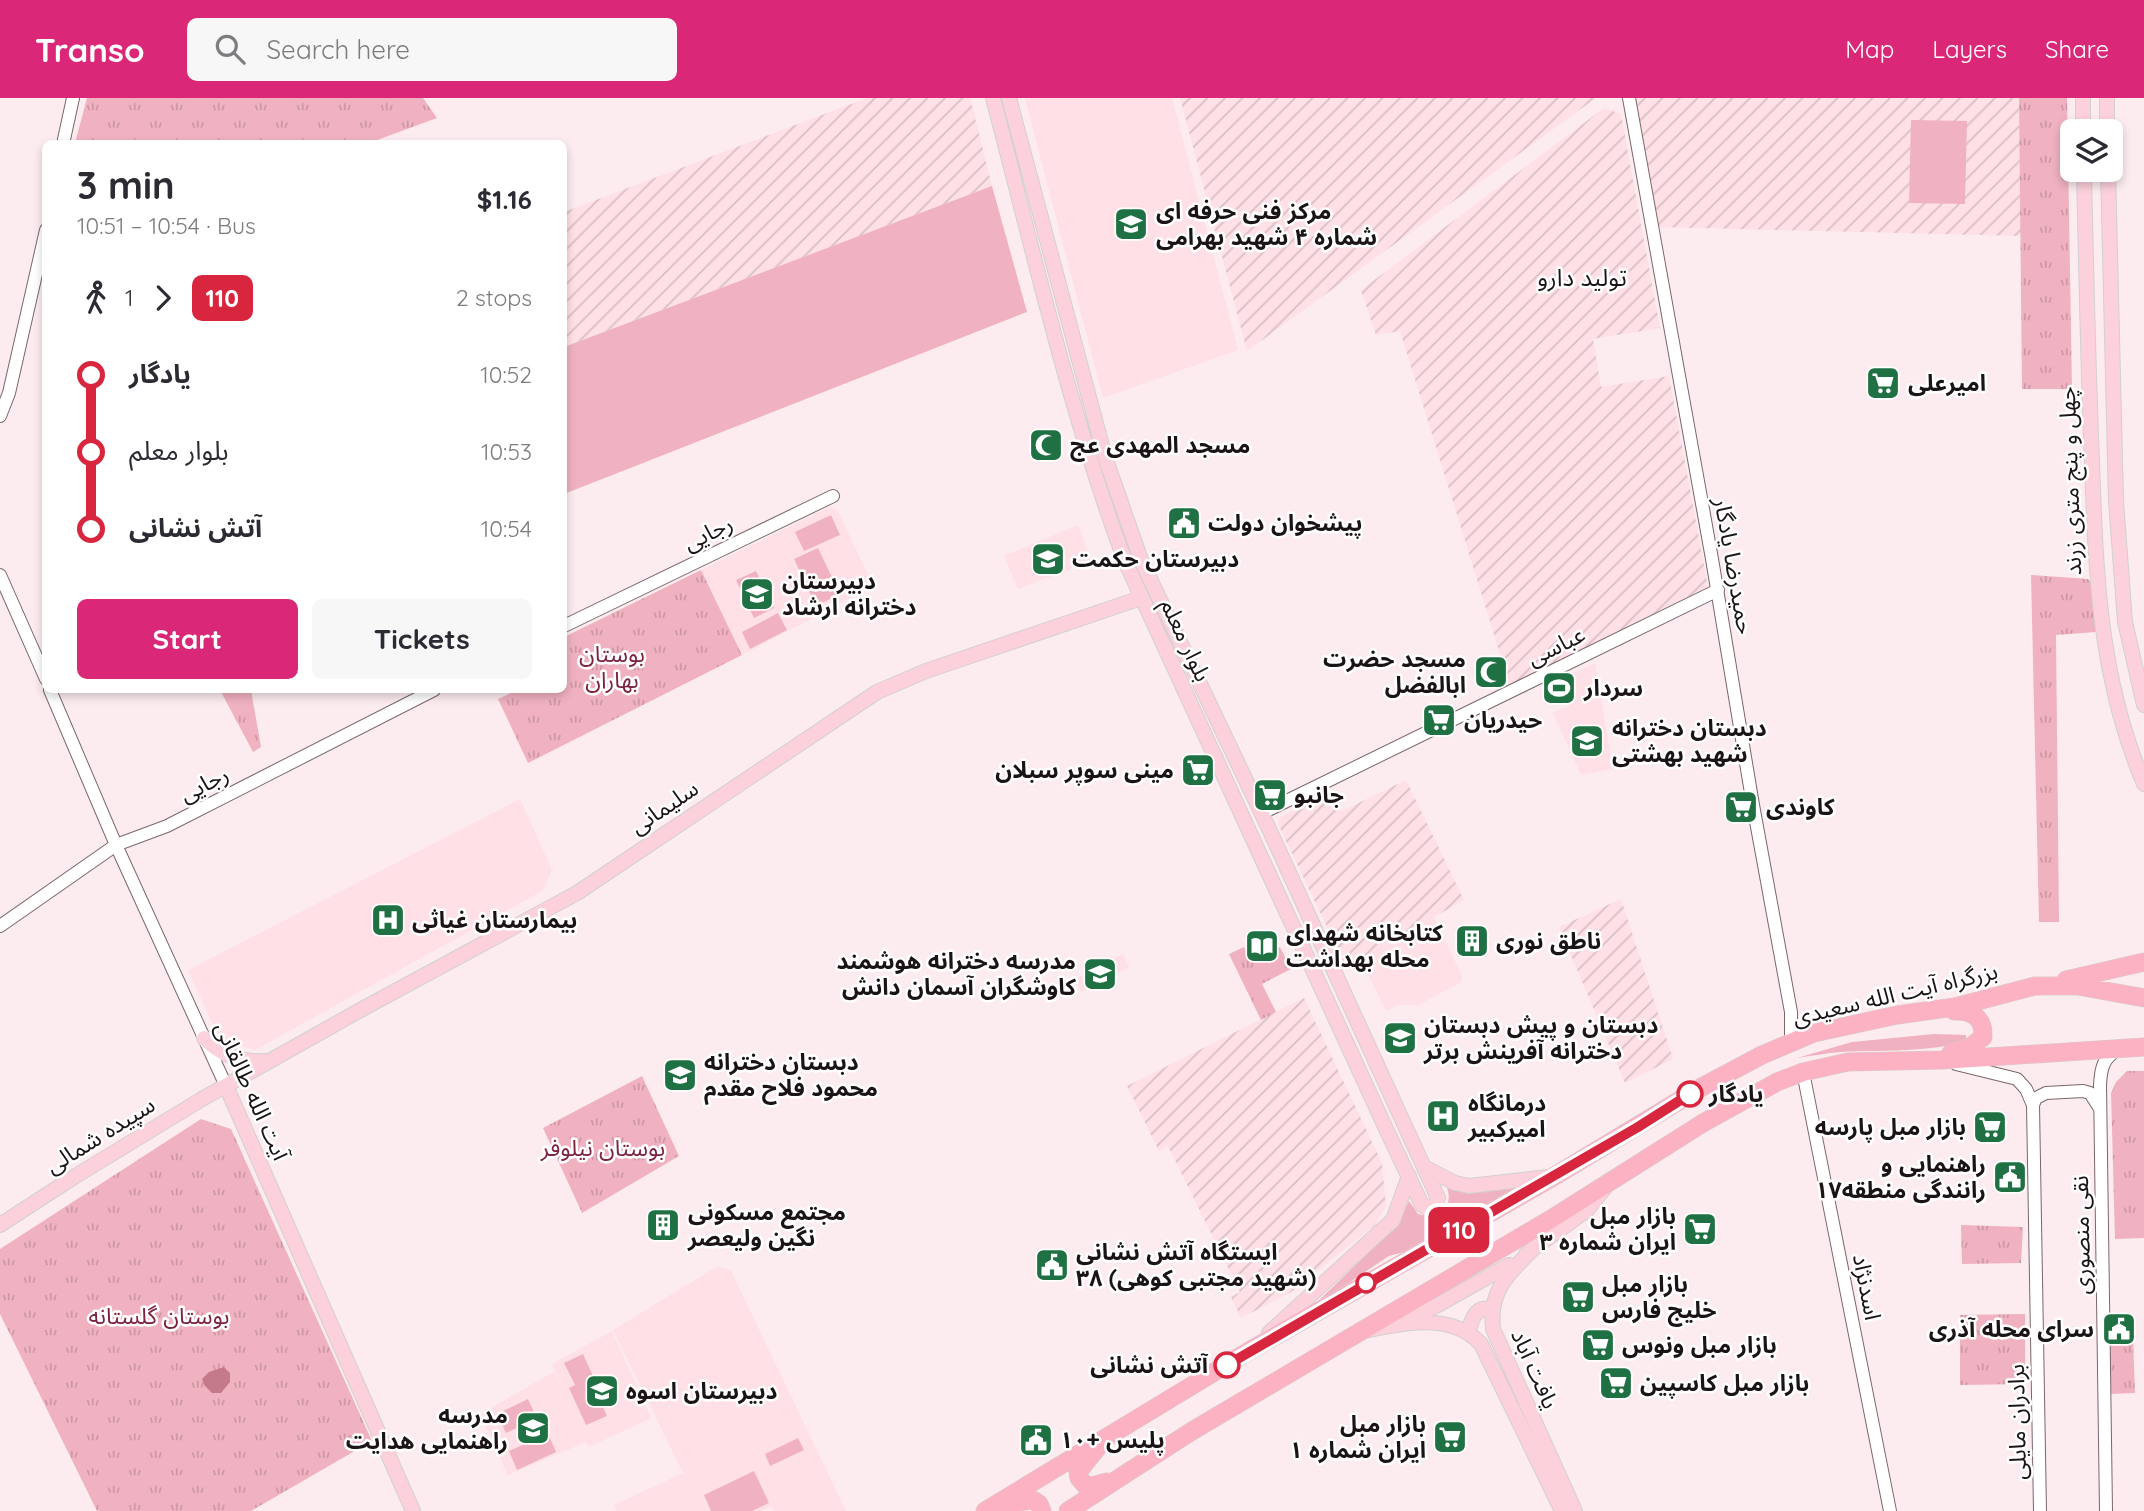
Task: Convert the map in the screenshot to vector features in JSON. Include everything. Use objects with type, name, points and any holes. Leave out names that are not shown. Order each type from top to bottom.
[{"type":"highway","points":[[2035,986],[2144,962]]},
{"type":"highway","name":"بزرگراه آیت الله سعیدی","points":[[988,1509],[1249,1350],[1553,1177],[1700,1088],[1791,1042],[1814,1032],[1955,1007],[2035,986],[2078,986],[2144,998]]},
{"type":"highway","points":[[1920,1060],[1969,1048],[1983,1037],[1981,1022],[1970,1012],[1923,1012]]},
{"type":"highway","points":[[1068,1511],[1192,1431],[1361,1332],[1747,1097],[1803,1072],[1848,1062],[1942,1060],[2144,1047]]},
{"type":"highway","points":[[1107,1436],[1083,1464],[1078,1472],[1079,1478],[1086,1485],[1093,1486],[1124,1476]]},
{"type":"highway","points":[[988,1509],[1033,1500],[1039,1504],[1042,1511]]},
{"type":"main road","name":"بلوار معلم","points":[[993,98],[1086,445],[1107,513],[1141,598],[1422,1205],[1427,1208],[1435,1206],[1438,1198],[1262,813],[1157,595],[1120,503],[1099,435],[1009,98]]},
{"type":"main road","points":[[2083,98],[2083,119]]},
{"type":"main road","points":[[2107,98],[2107,119]]},
{"type":"main road","name":"چهل و پنج متری زرند","points":[[2084,182],[2088,376],[2097,587],[2110,681],[2127,744],[2144,784]]},
{"type":"main road","name":"چهل و پنج متری زرند","points":[[2108,182],[2116,501],[2125,622],[2144,705]]},
{"type":"main road","name":"سلیمانی","points":[[226,1086],[577,893],[877,692],[926,671],[1141,598]]},
{"type":"main road","points":[[204,1038],[232,1057],[252,1062],[272,1061]]},
{"type":"main road","name":"سپیده شمالی","points":[[0,1225],[74,1177],[226,1086]]},
{"type":"main road","name":"آیت الله طالقانی","points":[[226,1086],[413,1511]]},
{"type":"main road","points":[[1424,1167],[1469,1186],[1553,1177]]},
{"type":"main road","points":[[1249,1350],[1394,1220],[1409,1176]]},
{"type":"main road","points":[[1361,1332],[1430,1310],[1494,1275],[1587,1210],[1608,1183]]},
{"type":"main road","name":"یافت آباد","points":[[1532,1250],[1502,1281],[1493,1310],[1493,1329],[1575,1511]]},
{"type":"main road","points":[[1468,1332],[1477,1312],[1483,1308],[1493,1310]]},
{"type":"main road","points":[[1361,1332],[1416,1322],[1451,1325],[1468,1332],[1481,1344],[1562,1511]]},
{"type":"street","points":[[64,140],[73,98]]},
{"type":"street","name":"حمیدرضا یادگار","points":[[1629,98],[1791,1012],[1791,1042]]},
{"type":"street","points":[[0,416],[9,393],[42,248]]},
{"type":"street","name":"رجایی","points":[[567,625],[833,496]]},
{"type":"street","points":[[0,575],[42,670]]},
{"type":"street","name":"عباسی","points":[[1262,813],[1717,590]]},
{"type":"street","name":"آیت الله طالقانی","points":[[51,693],[116,845],[226,1086]]},
{"type":"street","name":"رجایی","points":[[0,926],[116,845],[167,827],[428,693]]},
{"type":"street","name":"نقی منصوری","points":[[2106,1511],[2100,1109],[2103,1063],[2107,1056],[2118,1049]]},
{"type":"street","points":[[1942,1060],[2017,1079],[2026,1088],[2033,1105]]},
{"type":"street","name":"اسدنژاد","points":[[1803,1072],[1891,1511]]},
{"type":"street","points":[[2033,1105],[2036,1098],[2046,1093],[2083,1091],[2090,1093],[2100,1109]]},
{"type":"street","name":"برادران مایلی","points":[[2033,1105],[2040,1511]]},
{"type":"shaded area","points":[[867,98],[970,98],[992,186],[567,346],[567,211]]},
{"type":"shaded area","name":"مرکز فنی حرفه ای شماره ۴ شهید بهرامی","points":[[1025,98],[1172,98],[1238,350],[1103,398]]},
{"type":"shaded area","points":[[1180,98],[1596,98],[1247,351]]},
{"type":"shaded area","points":[[1633,98],[2019,98],[2022,236],[1656,227]]},
{"type":"shaded area","points":[[1604,108],[1621,114],[1660,328],[1593,339],[1601,387],[1669,376],[1708,587],[1510,686],[1400,331],[1376,335],[1361,290]]},
{"type":"shaded area","points":[[830,507],[838,511],[873,586],[742,655],[701,570]]},
{"type":"shaded area","name":"دبیرستان حکمت","points":[[1078,525],[1091,561],[1018,589],[1004,556]]},
{"type":"shaded area","name":"دبستان دخترانه شهید بهشتی","points":[[1595,663],[1613,769],[1581,775],[1553,713],[1575,702],[1564,678]]},
{"type":"shaded area","points":[[1406,780],[1464,900],[1346,967],[1278,824],[1280,817],[1332,791],[1342,811]]},
{"type":"shaded area","name":"بیمارستان غیاثی","points":[[520,799],[552,870],[542,891],[255,1050],[220,1040],[188,970]]},
{"type":"shaded area","points":[[1621,899],[1673,1059],[1625,1083],[1559,927]]},
{"type":"shaded area","points":[[1434,917],[1462,976],[1462,982],[1418,1005],[1398,1005],[1386,1011],[1360,958]]},
{"type":"shaded area","name":"مدرسه دخترانه هوشمند کاوشگران آسمان دانش","points":[[1123,954],[1129,967],[1081,992],[1075,979]]},
{"type":"shaded area","points":[[1304,998],[1382,1163],[1386,1206],[1375,1225],[1291,1292],[1241,1318],[1231,1297],[1240,1292],[1168,1146],[1159,1151],[1127,1086]]},
{"type":"shaded area","name":"دبستان و پیش دبستان دخترانه آفرینش برتر","points":[[1412,1023],[1419,1037],[1388,1052],[1381,1039]]},
{"type":"shaded area","points":[[718,1266],[731,1271],[846,1511],[775,1511],[772,1506],[762,1511],[617,1511],[614,1505],[683,1473],[613,1330]]},
{"type":"shaded area","points":[[612,1331],[651,1418],[589,1447],[586,1442],[508,1475],[480,1414],[554,1372],[564,1392],[552,1364]]},
{"type":"shaded area","points":[[224,1367],[230,1373],[230,1382],[221,1393],[212,1393],[202,1379],[209,1372]]},
{"type":"green space","points":[[87,98],[423,98],[437,118],[377,140],[76,140]]},
{"type":"green space","points":[[2019,98],[2067,98],[2067,119],[2060,119],[2060,182],[2068,182],[2072,389],[2022,389]]},
{"type":"green space","points":[[1911,120],[1967,121],[1965,204],[1909,203]]},
{"type":"green space","points":[[992,186],[1027,312],[567,493],[567,346]]},
{"type":"green space","points":[[831,515],[840,535],[804,551],[795,532]]},
{"type":"green space","points":[[818,548],[840,594],[816,606],[794,559]]},
{"type":"green space","name":"بوستان بهاران","points":[[701,570],[742,655],[528,763],[498,699],[511,693],[567,693],[567,636]]},
{"type":"green space","points":[[756,571],[774,608],[754,618],[736,580]]},
{"type":"green space","points":[[2031,575],[2088,579],[2091,582],[2096,632],[2056,635],[2059,922],[2039,922]]},
{"type":"green space","points":[[778,613],[787,630],[750,649],[742,632]]},
{"type":"green space","points":[[222,693],[252,693],[261,747],[253,752]]},
{"type":"green space","points":[[1244,947],[1251,961],[1280,947],[1291,969],[1262,984],[1276,1012],[1261,1020],[1229,954]]},
{"type":"green space","points":[[1934,1034],[1966,1035],[1966,1039],[1924,1049],[1841,1052],[1797,1058],[1852,1042]]},
{"type":"green space","points":[[2127,1071],[2144,1071],[2144,1238],[2115,1239],[2111,1093],[2116,1082]]},
{"type":"green space","name":"بوستان نیلوفر","points":[[642,1076],[679,1156],[582,1213],[543,1128]]},
{"type":"green space","name":"بوستان گلستانه","points":[[201,1119],[231,1129],[372,1441],[251,1511],[97,1511],[0,1314],[0,1249]]},
{"type":"green space","points":[[1522,1185],[1418,1248],[1389,1256],[1311,1308],[1395,1227],[1409,1201],[1418,1214],[1433,1217],[1447,1206],[1447,1188],[1484,1190]]},
{"type":"green space","points":[[1961,1225],[2023,1227],[2021,1263],[1962,1264]]},
{"type":"green space","points":[[2025,1314],[2025,1384],[1960,1385],[1960,1315]]},
{"type":"green space","points":[[2133,1338],[2135,1393],[2110,1394],[2110,1341]]},
{"type":"green space","points":[[583,1354],[593,1376],[583,1381],[590,1378],[607,1416],[586,1425],[569,1388],[575,1385],[564,1363]]},
{"type":"green space","points":[[528,1399],[537,1419],[506,1433],[497,1414]]},
{"type":"green space","points":[[548,1434],[556,1452],[517,1470],[509,1451]]},
{"type":"green space","points":[[798,1438],[804,1450],[770,1466],[765,1454]]},
{"type":"green space","points":[[754,1471],[769,1503],[752,1511],[711,1511],[704,1495]]},
{"type":"bus line","name":"110","points":[[1227,1365],[1553,1177],[1690,1094]]},
{"type":"place","name":"مرکز فنی حرفه ای شماره ۴ شهید بهرامی","points":[[1131,224]]},
{"type":"place","name":"امیرعلی","points":[[1883,383]]},
{"type":"place","name":"مسجد المهدی عج","points":[[1046,445]]},
{"type":"place","name":"پیشخوان دولت","points":[[1184,523]]},
{"type":"place","name":"دبیرستان حکمت","points":[[1048,559]]},
{"type":"place","name":"دبیرستان دخترانه ارشاد","points":[[757,594]]},
{"type":"place","name":"مسجد حضرت ابالفضل","points":[[1491,672]]},
{"type":"place","name":"سردار","points":[[1559,688]]},
{"type":"place","name":"حیدریان","points":[[1439,720]]},
{"type":"place","name":"دبستان دخترانه شهید بهشتی","points":[[1587,741]]},
{"type":"place","name":"مینی سوپر سبلان","points":[[1198,770]]},
{"type":"place","name":"جانبو","points":[[1270,795]]},
{"type":"place","name":"کاوندی","points":[[1741,807]]},
{"type":"place","name":"بیمارستان غیاثی","points":[[388,920]]},
{"type":"place","name":"ناطق نوری","points":[[1472,941]]},
{"type":"place","name":"کتابخانه شهدای محله بهداشت","points":[[1262,946]]},
{"type":"place","name":"مدرسه دخترانه هوشمند کاوشگران آسمان دانش","points":[[1100,974]]},
{"type":"place","name":"دبستان و پیش دبستان دخترانه آفرینش برتر","points":[[1400,1038]]},
{"type":"place","name":"دبستان دخترانه محمود فلاح مقدم","points":[[680,1075]]},
{"type":"place","name":"یادگار","points":[[1690,1094]]},
{"type":"place","name":"درمانگاه امیرکبیر","points":[[1443,1116]]},
{"type":"place","name":"بازار مبل پارسه","points":[[1990,1127]]},
{"type":"place","name":"راهنمایی و رانندگی منطقه۱۷","points":[[2010,1177]]},
{"type":"place","name":"مجتمع مسکونی نگین ولیعصر","points":[[663,1225]]},
{"type":"place","name":"بازار مبل ایران شماره ۳","points":[[1700,1229]]},
{"type":"place","name":"ایستگاه آتش نشانی ۳۸ (شهید مجتبی کوهی)","points":[[1052,1265]]},
{"type":"place","name":"بازار مبل خلیج فارس","points":[[1578,1297]]},
{"type":"place","name":"سرای محله آذری","points":[[2119,1329]]},
{"type":"place","name":"بازار مبل ونوس","points":[[1598,1345]]},
{"type":"place","name":"آتش نشانی","points":[[1227,1365]]},
{"type":"place","name":"بازار مبل کاسپین","points":[[1616,1383]]},
{"type":"place","name":"دبیرستان اسوه","points":[[602,1391]]},
{"type":"place","name":"مدرسه راهنمایی هدایت","points":[[533,1428]]},
{"type":"place","name":"بازار مبل ایران شماره ۱","points":[[1450,1437]]},
{"type":"place","name":"پلیس +۱۰","points":[[1036,1440]]},
{"type":"district","name":"تولید دارو","points":[[1582,278]]}]
